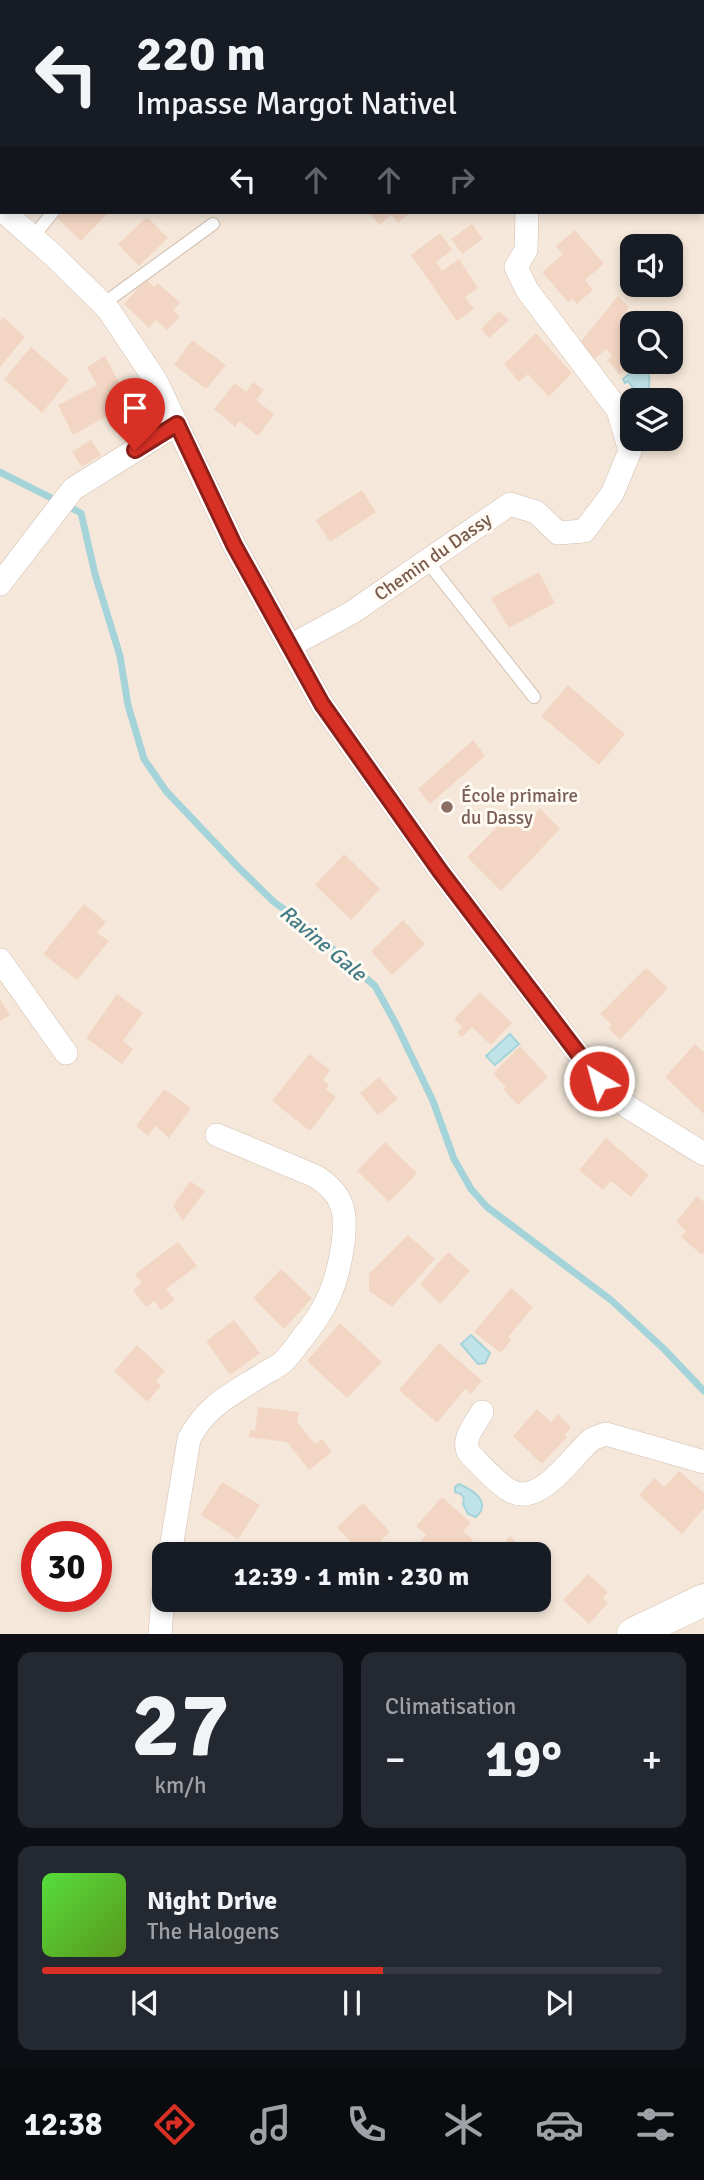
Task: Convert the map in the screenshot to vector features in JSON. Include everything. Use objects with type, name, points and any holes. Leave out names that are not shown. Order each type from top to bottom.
[{"type":"main road","points":[[633,1634],[704,1600]]},
{"type":"street","points":[[7,214],[103,304],[156,381],[234,545],[322,704],[440,871],[599,1081],[628,1107],[704,1154]]},
{"type":"street","name":"Chemin du Dassy","points":[[290,646],[351,613],[510,504],[536,512],[558,533],[584,531],[612,494],[630,451],[618,410],[527,290],[516,267],[526,250],[527,214]]},
{"type":"street","points":[[0,584],[73,489],[177,424]]},
{"type":"street","points":[[0,960],[66,1053]]},
{"type":"street","points":[[172,1542],[189,1439],[198,1422],[211,1408],[283,1362],[313,1326],[330,1298],[338,1272],[345,1228],[344,1211],[338,1196],[329,1185],[315,1176],[217,1135]]},
{"type":"street","points":[[482,1412],[465,1447],[509,1490],[518,1494],[541,1489],[593,1439],[606,1434],[704,1462]]},
{"type":"street","points":[[160,1634],[161,1612]]},
{"type":"lane","points":[[33,237],[51,214]]},
{"type":"lane","points":[[103,304],[213,224]]},
{"type":"lane","points":[[427,561],[534,697]]},
{"type":"shaded area","points":[[0,214],[704,214],[704,1634],[0,1634]]},
{"type":"water","points":[[629,374],[648,374],[648,388],[633,388],[623,379]]},
{"type":"water","points":[[510,1034],[519,1044],[495,1065],[486,1056]]},
{"type":"water","points":[[471,1335],[490,1353],[485,1363],[478,1364],[461,1344]]},
{"type":"water","points":[[459,1484],[479,1497],[482,1506],[476,1517],[468,1514],[463,1504],[464,1498],[455,1492],[455,1487]]},
{"type":"building","points":[[62,214],[107,214],[81,241],[57,218]]},
{"type":"building","points":[[370,214],[409,214],[398,223],[391,215],[380,225]]},
{"type":"building","points":[[147,217],[168,238],[139,266],[118,244]]},
{"type":"building","points":[[472,224],[483,239],[462,254],[451,239]]},
{"type":"building","points":[[575,230],[604,264],[585,280],[593,290],[577,304],[572,299],[568,302],[542,272],[563,254],[556,246]]},
{"type":"building","points":[[440,233],[452,250],[436,262],[442,271],[459,259],[478,288],[465,297],[474,309],[457,321],[411,255]]},
{"type":"building","points":[[146,279],[154,287],[158,283],[180,303],[173,310],[180,317],[167,330],[156,320],[149,328],[124,304]]},
{"type":"building","points":[[618,296],[629,307],[626,311],[620,311],[620,375],[607,360],[612,356],[606,349],[588,365],[578,345]]},
{"type":"building","points":[[499,311],[509,320],[489,338],[481,329]]},
{"type":"building","points":[[3,317],[25,337],[0,367],[0,321]]},
{"type":"building","points":[[536,333],[572,373],[549,397],[528,374],[519,382],[504,364]]},
{"type":"building","points":[[192,340],[226,365],[206,389],[174,365]]},
{"type":"building","points":[[31,347],[69,380],[42,413],[4,379]]},
{"type":"building","points":[[105,356],[124,392],[130,389],[141,411],[119,423],[113,413],[73,435],[58,405],[97,385],[87,367]]},
{"type":"building","points":[[253,382],[264,390],[256,400],[274,414],[258,436],[239,421],[235,427],[214,409],[235,383],[246,392]]},
{"type":"building","points":[[91,440],[101,455],[82,467],[72,452]]},
{"type":"building","points":[[362,490],[376,512],[330,542],[316,520]]},
{"type":"building","points":[[539,572],[555,603],[509,628],[491,598]]},
{"type":"building","points":[[568,685],[625,734],[599,765],[541,716]]},
{"type":"building","points":[[473,740],[485,756],[430,804],[418,789]]},
{"type":"building","points":[[540,808],[560,829],[501,891],[467,857],[508,816],[520,828]]},
{"type":"building","points":[[344,854],[380,889],[351,920],[315,885]]},
{"type":"building","points":[[84,904],[106,922],[97,933],[109,941],[77,980],[43,954]]},
{"type":"building","points":[[403,920],[425,944],[392,975],[371,951]]},
{"type":"building","points":[[646,968],[668,988],[620,1040],[609,1029],[612,1025],[600,1014]]},
{"type":"building","points":[[480,992],[512,1023],[491,1045],[472,1027],[462,1037],[457,1032],[462,1027],[454,1019]]},
{"type":"building","points":[[117,994],[143,1013],[123,1041],[133,1049],[122,1064],[86,1038]]},
{"type":"building","points":[[0,999],[10,1015],[0,1021]]},
{"type":"building","points":[[695,1044],[704,1052],[704,1114],[665,1077]]},
{"type":"building","points":[[520,1046],[548,1077],[518,1105],[493,1074]]},
{"type":"building","points":[[309,1054],[330,1070],[323,1080],[329,1085],[326,1089],[336,1097],[310,1131],[272,1101]]},
{"type":"building","points":[[379,1077],[398,1099],[378,1115],[360,1093]]},
{"type":"building","points":[[164,1089],[191,1108],[169,1138],[155,1126],[148,1136],[136,1126]]},
{"type":"building","points":[[606,1138],[649,1175],[631,1197],[611,1181],[603,1190],[579,1170]]},
{"type":"building","points":[[385,1142],[417,1173],[389,1202],[357,1171]]},
{"type":"building","points":[[190,1181],[205,1191],[183,1221],[173,1206]]},
{"type":"building","points":[[697,1196],[704,1202],[702,1255],[681,1237],[686,1231],[676,1222]]},
{"type":"building","points":[[408,1235],[435,1259],[392,1307],[369,1291],[369,1274]]},
{"type":"building","points":[[178,1242],[197,1266],[166,1289],[175,1300],[161,1310],[154,1301],[146,1307],[133,1290],[142,1283],[135,1274]]},
{"type":"building","points":[[448,1252],[470,1271],[440,1304],[420,1284]]},
{"type":"building","points":[[281,1269],[312,1298],[284,1329],[253,1298]]},
{"type":"building","points":[[511,1288],[533,1307],[508,1337],[511,1340],[501,1353],[474,1332]]},
{"type":"building","points":[[234,1320],[260,1353],[230,1375],[206,1341]]},
{"type":"building","points":[[340,1323],[382,1362],[347,1398],[307,1361]]},
{"type":"building","points":[[439,1343],[482,1381],[471,1394],[465,1389],[437,1423],[399,1390]]},
{"type":"building","points":[[137,1345],[165,1371],[156,1381],[161,1386],[147,1402],[114,1371]]},
{"type":"building","points":[[258,1407],[299,1412],[297,1422],[315,1444],[322,1439],[332,1452],[309,1470],[287,1442],[249,1437],[250,1430],[255,1431]]},
{"type":"building","points":[[537,1409],[551,1422],[558,1414],[571,1427],[565,1435],[567,1437],[542,1464],[513,1436]]},
{"type":"building","points":[[679,1471],[704,1493],[704,1508],[682,1534],[639,1495],[655,1478],[664,1487]]},
{"type":"building","points":[[222,1482],[260,1505],[238,1539],[201,1515]]},
{"type":"building","points":[[442,1497],[471,1523],[463,1531],[473,1540],[420,1542],[426,1535],[416,1526]]},
{"type":"building","points":[[363,1503],[390,1532],[380,1542],[351,1542],[337,1527]]},
{"type":"building","points":[[510,1536],[516,1542],[505,1542]]},
{"type":"building","points":[[588,1574],[608,1592],[603,1598],[608,1603],[589,1624],[563,1600]]},
{"type":"waterway","name":"Ravine Gale","points":[[0,472],[81,513],[95,574],[120,656],[128,705],[144,759],[166,791],[274,902],[303,923],[375,986],[433,1101],[454,1159],[471,1189],[487,1207],[611,1300],[704,1391]]},
{"type":"place","name":"École primaire du Dassy","points":[[447,807]]},
{"type":"route","points":[[135,450],[177,424],[234,545],[322,704],[440,871],[599,1081]]}]
